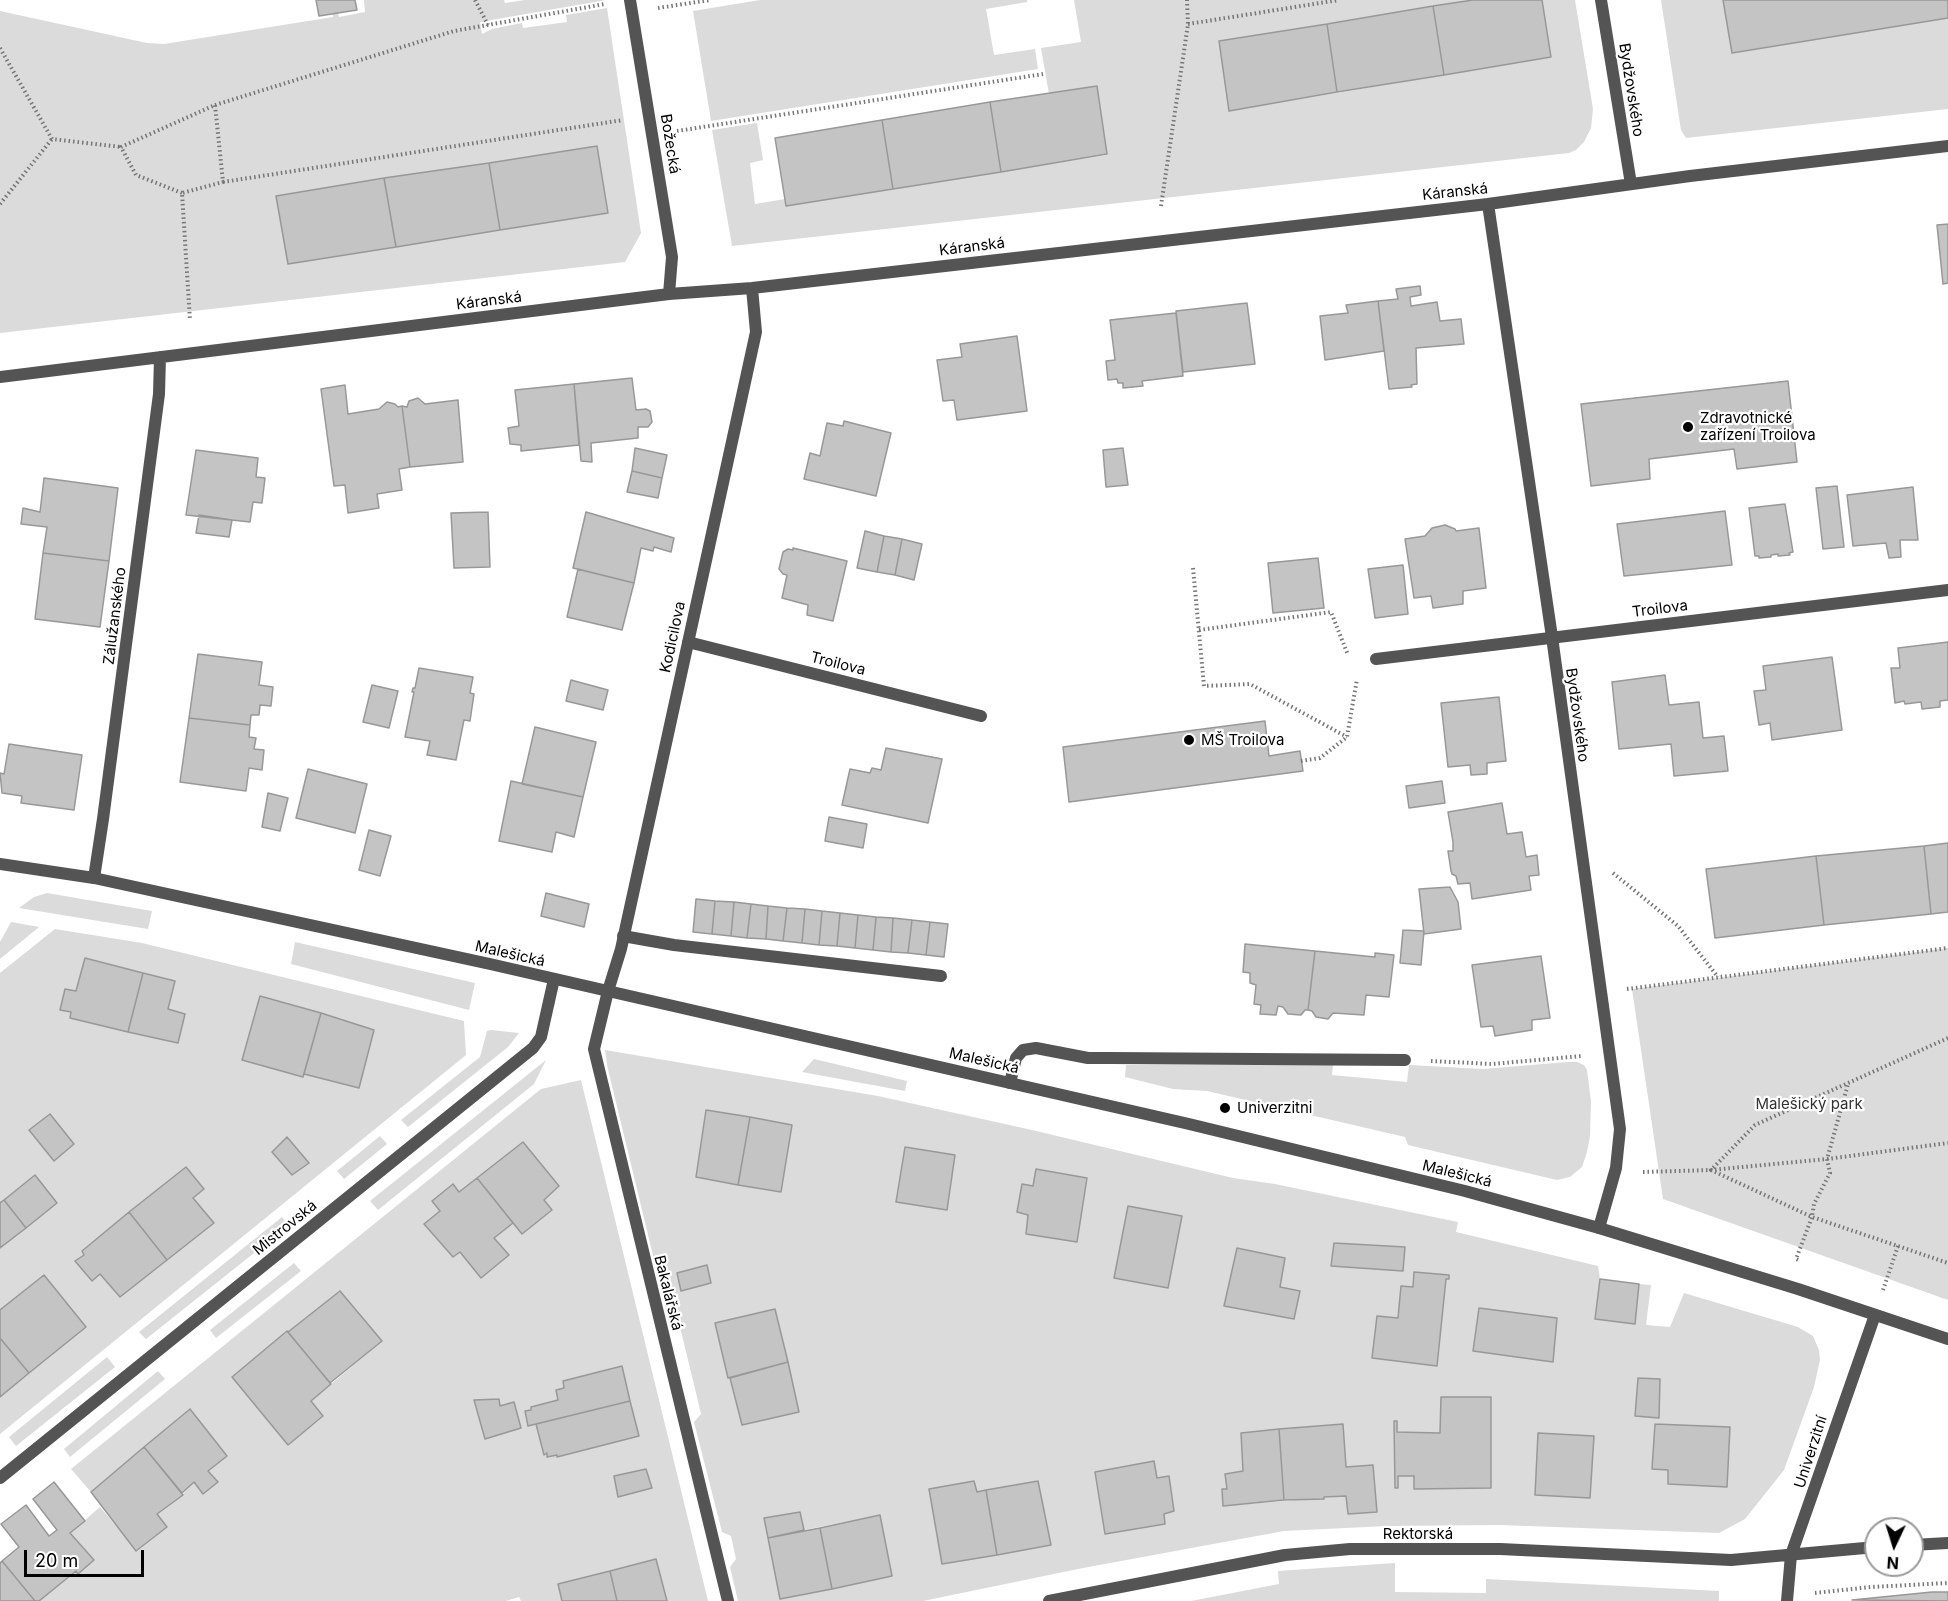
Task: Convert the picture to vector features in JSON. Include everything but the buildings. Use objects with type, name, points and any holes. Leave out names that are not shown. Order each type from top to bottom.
[{"type":"street","name":"Bydžovského","points":[[1601,0],[1631,184]]},
{"type":"street","name":"Božecká","points":[[632,6],[672,257],[669,294]]},
{"type":"street","name":"Káranská","points":[[0,377],[669,294],[752,288],[1488,204],[1631,184],[1948,146]]},
{"type":"street","name":"Bydžovského","points":[[1488,204],[1552,637],[1620,1129],[1616,1168],[1599,1228]]},
{"type":"street","name":"Kodicilova","points":[[608,991],[623,936],[756,332],[752,288]]},
{"type":"street","name":"Zálužanského","points":[[94,879],[157,406],[160,357]]},
{"type":"street","name":"Troilova","points":[[1376,658],[1948,590]]},
{"type":"street","name":"Troilova","points":[[688,642],[981,716]]},
{"type":"street","name":"Malešická","points":[[0,865],[94,879],[608,991],[1465,1191],[1599,1228],[1948,1339]]},
{"type":"street","points":[[623,936],[674,945],[941,976]]},
{"type":"street","name":"Mistrovská","points":[[0,1478],[533,1048],[541,1037],[554,980]]},
{"type":"street","name":"Bakalářská","points":[[608,991],[595,1041],[594,1056],[728,1601]]},
{"type":"street","points":[[1010,1083],[1016,1058],[1023,1050],[1036,1048],[1088,1058],[1405,1060]]},
{"type":"street","name":"Univerzitní","points":[[1786,1601],[1791,1555],[1875,1315]]},
{"type":"street","points":[[1924,1544],[1948,1543]]},
{"type":"street","name":"Rektorská","points":[[1049,1601],[1285,1554],[1350,1549],[1500,1549],[1731,1560],[1864,1548]]},
{"type":"path","points":[[475,0],[488,25]]},
{"type":"path","points":[[632,6],[710,0]]},
{"type":"path","points":[[1161,206],[1188,24],[1187,0]]},
{"type":"path","points":[[1188,24],[1339,0]]},
{"type":"path","points":[[52,140],[121,147],[215,105],[454,31],[610,3]]},
{"type":"path","points":[[0,48],[52,140]]},
{"type":"path","points":[[653,135],[1044,74]]},
{"type":"path","points":[[215,105],[223,182]]},
{"type":"path","points":[[121,147],[136,175],[182,193],[223,182],[650,116]]},
{"type":"path","points":[[0,204],[52,140]]},
{"type":"path","points":[[182,193],[190,320]]},
{"type":"path","points":[[1193,568],[1204,686],[1250,684],[1347,737]]},
{"type":"path","points":[[1199,630],[1331,612],[1349,656]]},
{"type":"path","points":[[1301,761],[1320,758],[1347,737],[1357,678],[1376,658]]},
{"type":"path","points":[[1610,870],[1678,926],[1718,977]]},
{"type":"path","points":[[1600,993],[1948,948]]},
{"type":"path","points":[[1711,1170],[1755,1125],[1948,1038]]},
{"type":"path","points":[[1405,1060],[1492,1064],[1609,1052]]},
{"type":"path","points":[[1798,1253],[1812,1217],[1814,1204],[1830,1173],[1827,1159],[1849,1083]]},
{"type":"path","points":[[1633,1170],[1642,1172],[1711,1170],[1827,1159],[1948,1143]]},
{"type":"path","points":[[1711,1170],[1812,1217],[1948,1263]]},
{"type":"path","points":[[1875,1315],[1898,1246]]},
{"type":"path","points":[[1814,1601],[1815,1592],[1948,1583]]},
{"type":"green space","points":[[364,0],[504,0],[505,3],[525,0],[606,0],[480,22],[482,34],[492,29],[522,23],[523,28],[567,22],[566,15],[607,8],[641,233],[625,262],[0,333],[0,11],[147,43],[164,44],[333,17],[333,14],[338,13],[339,17],[365,12]],"holes":[[[597,146],[607,213],[288,264],[277,196]]]},
{"type":"green space","points":[[760,0],[1027,0],[1027,2],[986,9],[994,55],[1035,49],[1038,69],[711,121],[693,11]]},
{"type":"green space","points":[[1074,0],[1473,0],[1220,41],[1229,111],[1551,57],[1542,0],[1575,0],[1593,109],[1591,128],[1584,142],[1569,153],[732,246],[712,130],[757,123],[763,160],[750,163],[755,204],[785,199],[786,206],[1107,155],[1097,86],[1049,94],[1041,48],[1081,42]]},
{"type":"green space","points":[[1661,0],[1723,0],[1948,18],[1948,109],[1686,138],[1681,130]]},
{"type":"green space","points":[[47,893],[152,911],[148,929],[19,908],[34,897]]},
{"type":"green space","points":[[11,922],[39,927],[0,959],[0,942]]},
{"type":"green space","points":[[55,929],[142,943],[464,1021],[466,1055],[0,1434],[0,1397],[86,1327],[44,1276],[0,1310],[0,973]],"holes":[[[86,958],[114,965],[168,1009],[185,1014],[178,1043],[70,1018],[71,1012],[60,1009],[65,989],[76,991]],[[260,996],[374,1030],[359,1088],[304,1074],[302,1077],[242,1060]],[[49,1115],[54,1161],[29,1130]],[[287,1137],[308,1162],[292,1175],[272,1152]],[[186,1167],[204,1188],[193,1198],[213,1223],[120,1297],[100,1274],[91,1281],[76,1261],[84,1255],[82,1251]]]},
{"type":"green space","points":[[295,942],[475,983],[469,1010],[291,964]]},
{"type":"green space","name":"Malešický park","points":[[1948,948],[1948,1300],[1663,1199],[1632,989]]},
{"type":"green space","points":[[487,1031],[519,1033],[508,1047],[408,1127],[401,1120],[480,1057]]},
{"type":"green space","points":[[605,1050],[878,1096],[1233,1178],[1275,1184],[1458,1222],[1456,1232],[1598,1266],[1600,1279],[1596,1319],[1634,1324],[1639,1284],[1651,1285],[1646,1325],[1670,1327],[1684,1293],[1798,1327],[1813,1336],[1819,1350],[1820,1360],[1814,1387],[1784,1470],[1745,1519],[1719,1533],[1500,1525],[1387,1526],[1284,1531],[1083,1568],[923,1601],[738,1601],[730,1567],[736,1559],[731,1536],[722,1532],[694,1422],[701,1414],[681,1331],[670,1326]],"holes":[[[750,1117],[792,1125],[781,1191],[696,1177]],[[1037,1169],[1087,1178],[1077,1242],[1026,1234],[1028,1215],[1017,1212],[1022,1184],[1033,1186]],[[1128,1207],[1182,1216],[1168,1288],[1114,1277]],[[1237,1248],[1285,1258],[1280,1287],[1300,1291],[1294,1319],[1225,1306]],[[706,1265],[681,1290],[677,1273]],[[1414,1272],[1449,1275],[1446,1279],[1437,1365],[1372,1358],[1377,1316],[1398,1318],[1413,1287]],[[1479,1308],[1557,1318],[1553,1361],[1473,1351]],[[775,1309],[799,1412],[742,1425],[715,1323]],[[1441,1397],[1491,1397],[1491,1488],[1415,1489],[1414,1476],[1398,1476],[1398,1488],[1395,1488],[1394,1421],[1397,1421],[1397,1432],[1440,1433]],[[1343,1424],[1346,1467],[1373,1465],[1377,1512],[1348,1514],[1346,1496],[1223,1506],[1222,1490],[1227,1489],[1225,1474],[1243,1471],[1241,1433]],[[1655,1424],[1730,1428],[1727,1487],[1668,1484],[1668,1470]],[[1538,1434],[1594,1436],[1590,1498],[1535,1495]],[[1154,1461],[1157,1478],[1169,1476],[1174,1511],[1106,1534],[1095,1472]],[[974,1481],[977,1492],[1038,1481],[1050,1545],[997,1555],[929,1489]],[[800,1512],[804,1530],[880,1515],[892,1576],[780,1598],[764,1518]]]},
{"type":"green space","points":[[814,1059],[907,1081],[905,1091],[802,1072]]},
{"type":"green space","points":[[546,1060],[534,1084],[378,1210],[370,1201]]},
{"type":"green space","points":[[1577,1062],[1584,1065],[1587,1070],[1591,1101],[1590,1136],[1582,1167],[1570,1177],[1557,1180],[1408,1145],[1405,1137],[1207,1091],[1173,1089],[1125,1077],[1126,1065],[1333,1065],[1332,1075],[1407,1082],[1409,1065],[1484,1069]]},
{"type":"green space","points":[[581,1080],[708,1601],[521,1601],[519,1597],[506,1601],[39,1601],[76,1571],[78,1573],[94,1560],[70,1533],[100,1507],[137,1551],[167,1527],[157,1514],[182,1495],[194,1482],[217,1482],[208,1471],[227,1456],[189,1409],[91,1492],[71,1469],[541,1089]],"holes":[[[523,1142],[544,1200],[552,1211],[522,1233],[513,1223],[494,1238],[508,1255],[481,1278],[460,1252],[453,1257],[424,1224],[440,1211],[432,1201],[453,1184],[459,1192]],[[340,1291],[382,1341],[311,1401],[323,1417],[288,1445],[232,1377]],[[621,1366],[639,1436],[558,1457],[557,1455],[548,1457],[547,1453],[544,1454],[536,1424],[528,1426],[525,1411],[531,1410],[531,1407],[558,1400],[556,1390],[564,1388],[563,1381]],[[646,1469],[652,1488],[619,1496],[614,1476]]]},
{"type":"green space","points":[[380,1136],[387,1144],[344,1179],[337,1171]]},
{"type":"green space","points":[[282,1217],[288,1226],[146,1339],[139,1332]]},
{"type":"green space","points":[[294,1263],[301,1271],[216,1338],[210,1330]]},
{"type":"green space","points":[[107,1357],[115,1367],[16,1446],[9,1437]]},
{"type":"green space","points":[[158,1371],[165,1379],[70,1457],[64,1449]]},
{"type":"green space","points":[[1395,1563],[1395,1592],[1486,1593],[1486,1579],[1719,1591],[1719,1601],[1191,1601],[1279,1584],[1278,1571]]},
{"type":"place","name":"Zdravotnické zařízení Troilova","points":[[1688,427]]},
{"type":"place","name":"MŠ Troilova","points":[[1189,740]]},
{"type":"place","name":"Univerzitni","points":[[1225,1108]]}]
